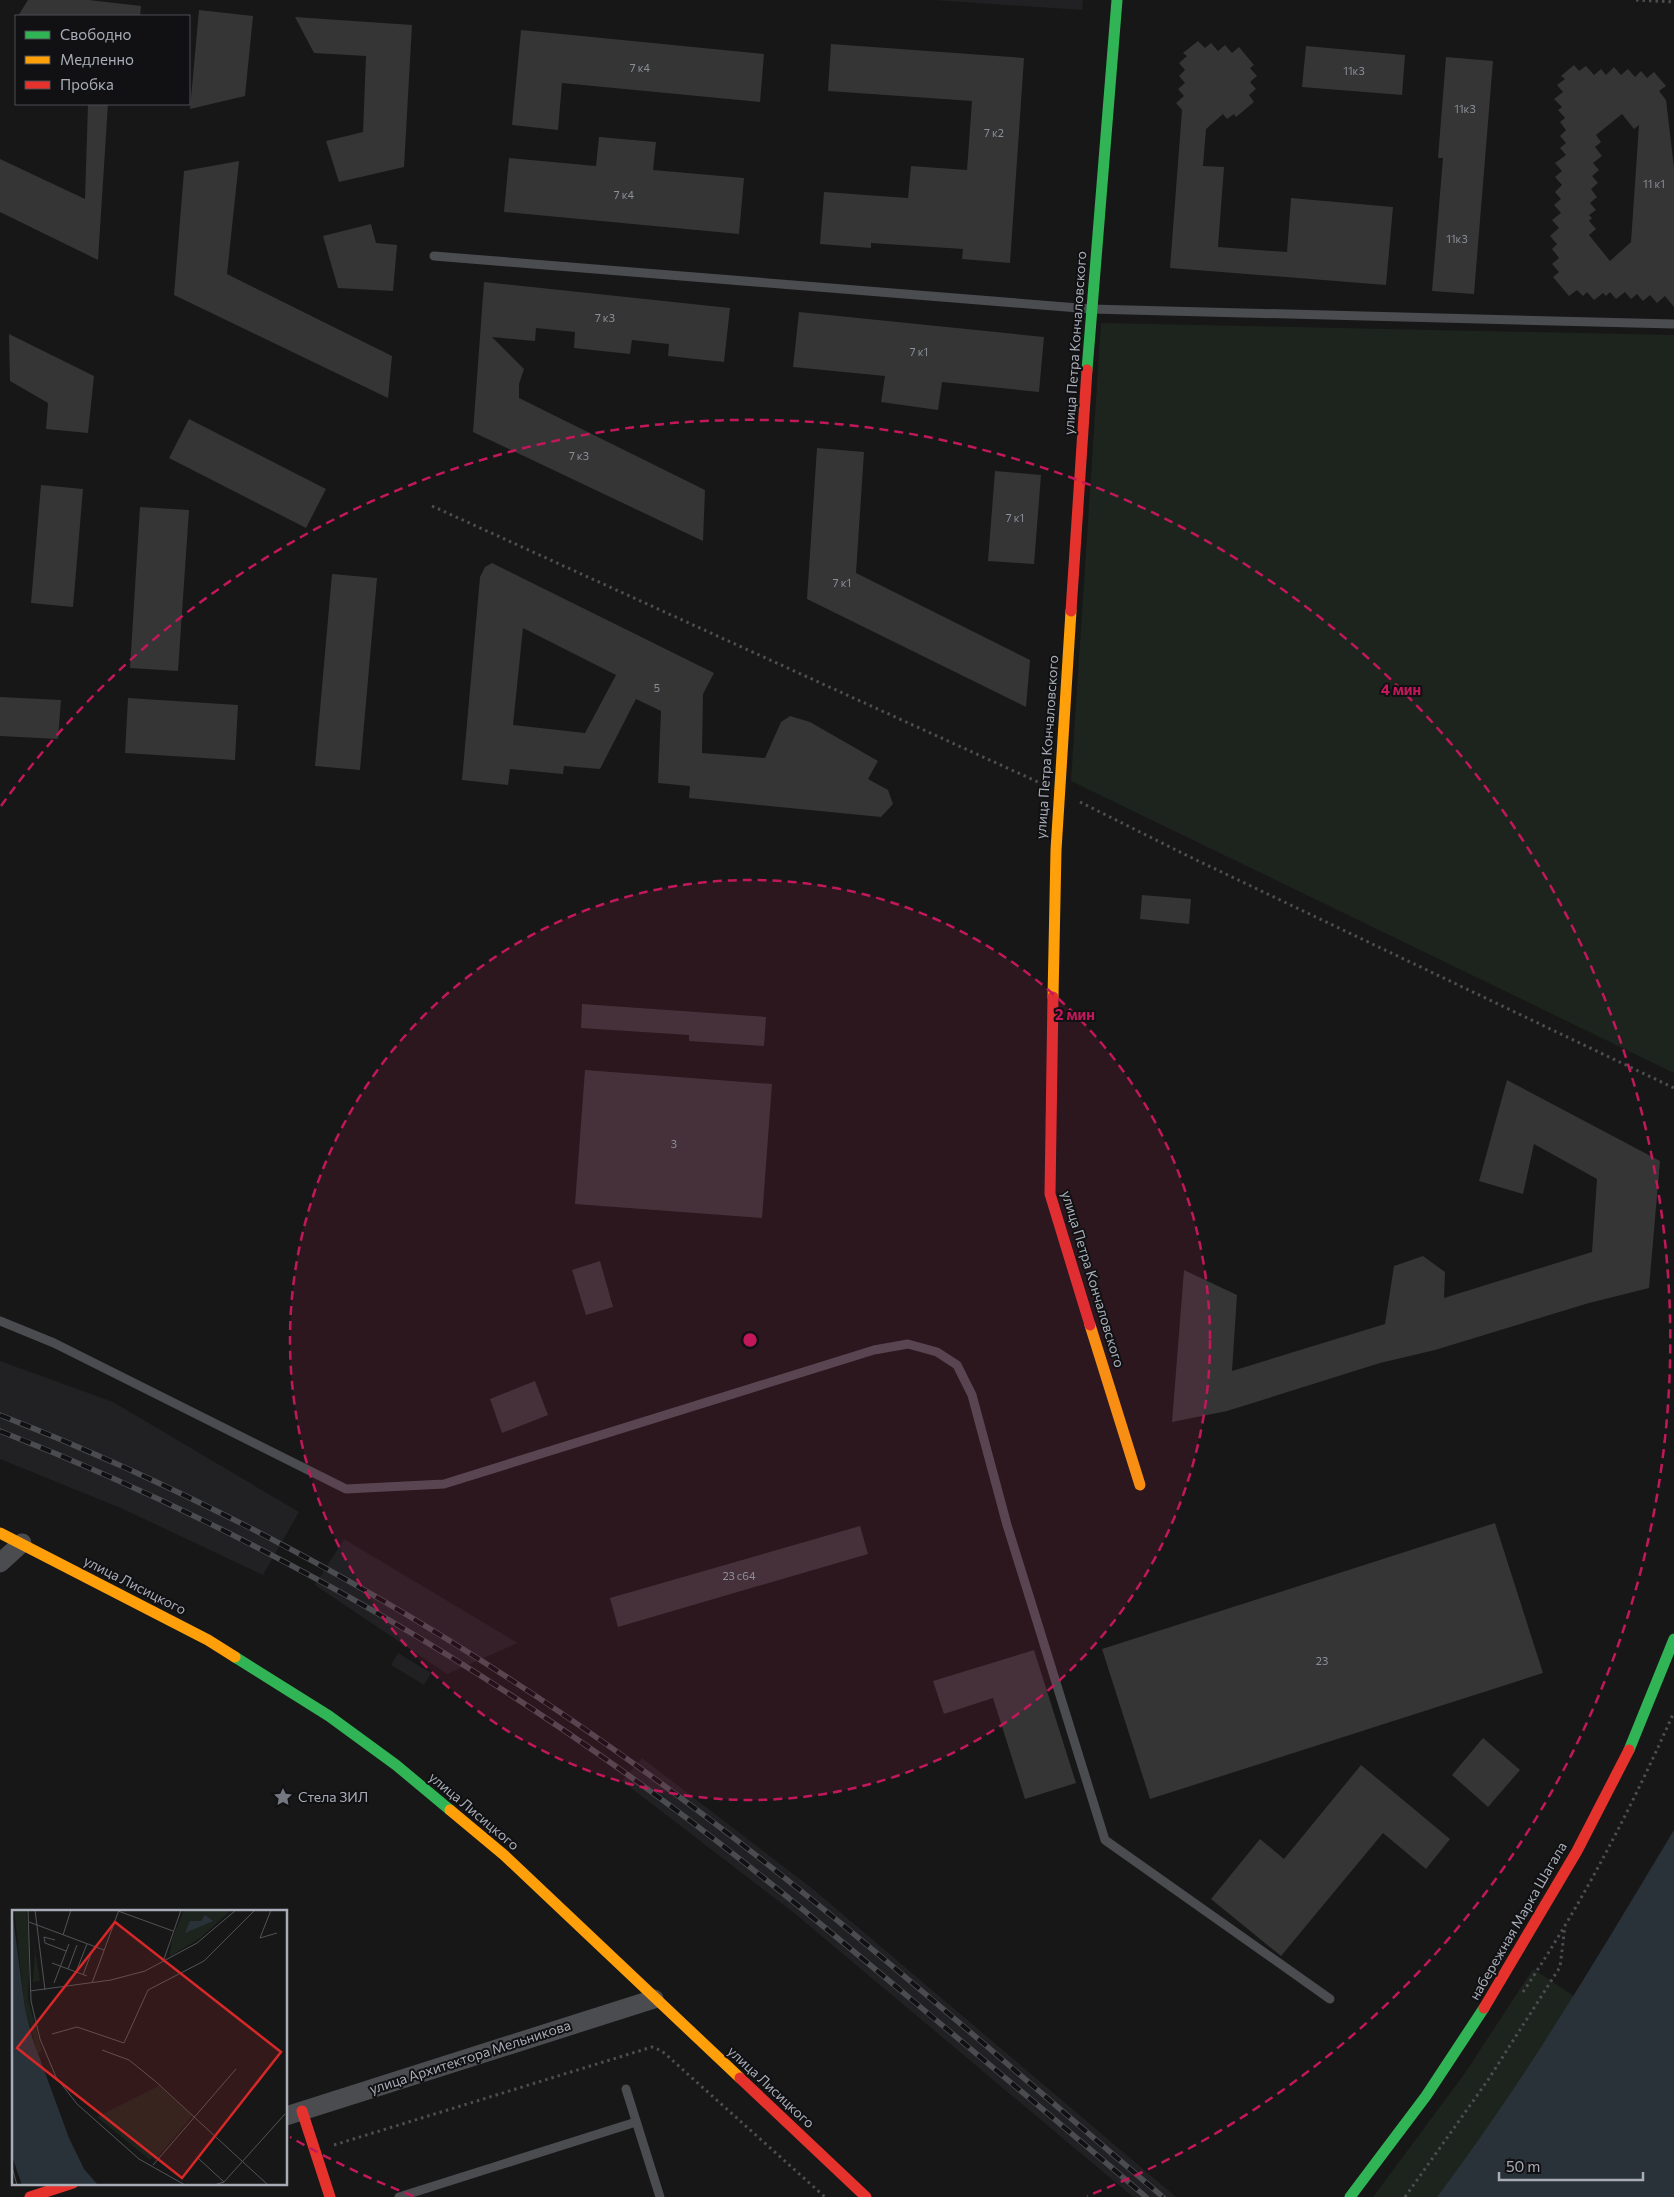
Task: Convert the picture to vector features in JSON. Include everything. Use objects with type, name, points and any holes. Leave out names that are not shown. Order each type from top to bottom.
[{"type":"street","name":"улица Петра Кончаловского","points":[[1117,0],[1091,309],[1056,850],[1050,1194],[1140,1485]]},
{"type":"street","name":"улица Лисицкого","points":[[0,1533],[208,1640],[329,1716],[396,1765],[504,1855],[654,1999],[866,2197]]},
{"type":"street","points":[[0,1563],[22,1543]]},
{"type":"street","name":"набережная Марка Шагала","points":[[1350,2197],[1450,2063],[1570,1866],[1637,1731],[1674,1639]]},
{"type":"street","name":"улица Архитектора Мельникова","points":[[294,2113],[654,1999]]},
{"type":"street","points":[[294,2113],[315,2151],[330,2197]]},
{"type":"street","points":[[30,2197],[71,2184]]},
{"type":"lane","points":[[434,256],[1091,309],[1674,324]]},
{"type":"lane","points":[[0,1321],[54,1343],[346,1489],[444,1484],[874,1350],[908,1344],[937,1352],[957,1365],[972,1396],[1007,1525],[1105,1840],[1330,2000]]},
{"type":"lane","points":[[626,2090],[660,2197]]},
{"type":"lane","points":[[399,2197],[636,2122]]},
{"type":"path","points":[[1636,0],[1674,2]]},
{"type":"path","points":[[1405,2197],[1488,2080],[1560,1967],[1565,1924]]},
{"type":"path","points":[[315,2151],[652,2047],[662,2051],[825,2197]]},
{"type":"shaded area","points":[[934,0],[1083,0],[1082,10]]},
{"type":"shaded area","points":[[1101,323],[1674,335],[1674,1073],[1071,781]]},
{"type":"shaded area","points":[[0,1361],[113,1402],[299,1512],[263,1575],[123,1509],[0,1459]]},
{"type":"shaded area","points":[[344,1539],[518,1643],[447,1674],[315,1585]]},
{"type":"shaded area","points":[[398,1653],[431,1673],[424,1685],[391,1665]]},
{"type":"shaded area","points":[[642,1758],[814,1890],[1176,2197],[1133,2197],[794,1913],[622,1781]]},
{"type":"shaded area","points":[[1674,1830],[1674,2197],[1437,2197],[1501,2108],[1531,2062]]},
{"type":"shaded area","points":[[1533,1969],[1574,1996],[1481,2139],[1437,2197],[1373,2197],[1465,2073]]},
{"type":"building","points":[[28,0],[89,0],[141,6],[140,15],[19,15]]},
{"type":"building","points":[[199,10],[253,16],[245,96],[190,109]]},
{"type":"building","points":[[295,17],[412,25],[404,167],[339,182],[326,141],[363,132],[366,56],[314,53]]},
{"type":"building","points":[[521,30],[764,54],[760,102],[562,83],[558,130],[512,125]]},
{"type":"building","points":[[1198,41],[1205,48],[1211,43],[1218,51],[1225,45],[1232,53],[1239,47],[1254,65],[1250,68],[1257,76],[1250,82],[1256,89],[1249,95],[1254,102],[1236,117],[1234,114],[1227,119],[1223,114],[1206,129],[1203,166],[1224,167],[1218,247],[1287,252],[1291,198],[1393,207],[1386,285],[1170,268],[1182,110],[1176,103],[1184,96],[1178,89],[1185,83],[1179,76],[1185,70],[1179,63],[1187,56],[1183,53]]},
{"type":"building","points":[[831,44],[1024,58],[1010,263],[962,259],[963,249],[871,243],[871,248],[820,244],[824,192],[908,198],[911,166],[967,170],[972,101],[828,91]]},
{"type":"building","points":[[1306,46],[1405,55],[1402,95],[1302,87]]},
{"type":"building","points":[[1446,57],[1493,61],[1474,294],[1432,291],[1443,158],[1438,158]]},
{"type":"building","points":[[1574,65],[1579,71],[1586,66],[1594,75],[1601,69],[1606,75],[1614,67],[1621,75],[1628,69],[1635,77],[1641,71],[1647,78],[1654,72],[1666,86],[1659,91],[1666,100],[1674,168],[1674,307],[1665,296],[1657,303],[1650,295],[1643,301],[1637,294],[1631,299],[1625,292],[1616,299],[1610,292],[1606,296],[1603,293],[1594,300],[1587,292],[1583,296],[1577,290],[1569,296],[1553,277],[1559,272],[1552,264],[1559,258],[1552,249],[1557,244],[1550,236],[1559,228],[1552,220],[1561,213],[1554,205],[1561,199],[1555,192],[1562,185],[1555,177],[1562,171],[1555,163],[1566,155],[1560,148],[1566,143],[1560,136],[1566,130],[1560,122],[1565,118],[1558,110],[1562,107],[1554,99],[1563,92],[1557,85],[1565,79],[1561,76]],"holes":[[[1622,114],[1634,129],[1639,125],[1631,242],[1610,261],[1589,235],[1596,229],[1589,221],[1592,218],[1589,215],[1596,210],[1590,203],[1597,197],[1591,189],[1598,183],[1592,176],[1599,170],[1593,163],[1602,156],[1595,147],[1601,142],[1596,135]]]},
{"type":"building","points":[[88,105],[108,105],[98,260],[0,212],[0,159],[85,199]]},
{"type":"building","points":[[599,137],[656,142],[653,170],[744,178],[739,234],[504,212],[509,158],[596,166]]},
{"type":"building","points":[[239,161],[227,274],[392,356],[388,398],[174,295],[184,171]]},
{"type":"building","points":[[371,224],[376,243],[397,245],[393,291],[338,288],[323,236]]},
{"type":"building","points":[[484,282],[730,308],[724,362],[668,356],[669,344],[632,340],[630,354],[574,348],[575,332],[536,328],[535,341],[492,337],[524,369],[519,384],[519,398],[705,490],[703,541],[473,432]]},
{"type":"building","points":[[799,312],[1044,337],[1039,392],[942,382],[938,410],[881,402],[885,376],[793,367]]},
{"type":"building","points":[[9,334],[94,376],[88,433],[46,429],[48,403],[10,381]]},
{"type":"building","points":[[189,419],[326,489],[306,528],[169,458]]},
{"type":"building","points":[[817,448],[864,452],[856,573],[1030,660],[1026,707],[807,599]]},
{"type":"building","points":[[995,471],[1041,475],[1034,564],[988,561]]},
{"type":"building","points":[[41,485],[83,489],[73,607],[31,603]]},
{"type":"building","points":[[140,507],[189,510],[178,671],[130,668]]},
{"type":"building","points":[[492,563],[714,673],[703,694],[702,753],[765,758],[781,722],[790,716],[810,722],[878,761],[868,779],[888,790],[893,804],[881,817],[689,798],[690,786],[658,783],[661,711],[636,699],[600,769],[564,766],[563,774],[510,769],[508,785],[462,780],[480,577],[485,567]],"holes":[[[523,628],[616,675],[585,733],[513,725]]]},
{"type":"building","points":[[332,574],[377,578],[360,770],[315,766]]},
{"type":"building","points":[[0,697],[61,700],[58,739],[0,736]]},
{"type":"building","points":[[128,698],[238,705],[235,760],[125,753]]},
{"type":"building","points":[[1142,895],[1191,899],[1189,924],[1140,919]]},
{"type":"building","points":[[582,1004],[766,1017],[764,1046],[689,1041],[689,1035],[581,1028]]},
{"type":"building","points":[[585,1070],[772,1084],[762,1218],[575,1204]]},
{"type":"building","points":[[1507,1080],[1660,1161],[1649,1288],[1589,1303],[1435,1350],[1380,1363],[1227,1411],[1172,1422],[1184,1270],[1237,1295],[1232,1371],[1385,1324],[1394,1266],[1423,1256],[1445,1272],[1444,1298],[1592,1252],[1597,1179],[1534,1144],[1523,1194],[1479,1181]]},
{"type":"building","points":[[600,1261],[613,1307],[586,1315],[572,1270]]},
{"type":"building","points":[[535,1381],[548,1415],[502,1433],[490,1399]]},
{"type":"building","points":[[1495,1523],[1543,1673],[1150,1799],[1102,1649]]},
{"type":"building","points":[[860,1526],[868,1554],[618,1627],[610,1598]]},
{"type":"building","points":[[1034,1650],[1076,1783],[1025,1799],[993,1698],[944,1714],[933,1681]]},
{"type":"building","points":[[1483,1738],[1520,1770],[1488,1807],[1452,1775]]},
{"type":"building","points":[[1361,1765],[1450,1839],[1426,1869],[1383,1833],[1281,1956],[1211,1899],[1260,1839],[1284,1859]]},
{"type":"railway","points":[[0,1415],[167,1487],[330,1571],[409,1616],[563,1714],[706,1816],[773,1868],[904,1976],[1163,2197]]},
{"type":"railway","points":[[0,1431],[83,1465],[245,1541],[403,1628],[554,1724],[665,1802],[772,1884],[1146,2197]]},
{"type":"traffic: fast","points":[[1087,370],[1117,0]]},
{"type":"traffic: fast","points":[[1629,1750],[1674,1639]]},
{"type":"traffic: fast","points":[[235,1657],[329,1716],[396,1765],[450,1810]]},
{"type":"traffic: fast","points":[[1350,2197],[1426,2096],[1484,2008]]},
{"type":"traffic: slow","points":[[1053,997],[1056,850],[1071,611]]},
{"type":"traffic: slow","points":[[1090,1325],[1140,1485]]},
{"type":"traffic: slow","points":[[0,1533],[208,1640],[235,1657]]},
{"type":"traffic: slow","points":[[450,1810],[504,1855],[740,2078]]},
{"type":"traffic: jam","points":[[1071,611],[1087,370]]},
{"type":"traffic: jam","points":[[1053,997],[1050,1194],[1090,1325]]},
{"type":"traffic: jam","points":[[1484,2008],[1577,1851],[1629,1750]]},
{"type":"traffic: jam","points":[[740,2078],[866,2197]]},
{"type":"traffic: jam","points":[[302,2111],[330,2197]]},
{"type":"traffic: jam","points":[[30,2197],[70,2184]]},
{"type":"place","name":"Стела ЗИЛ","points":[[283,1797]]}]
